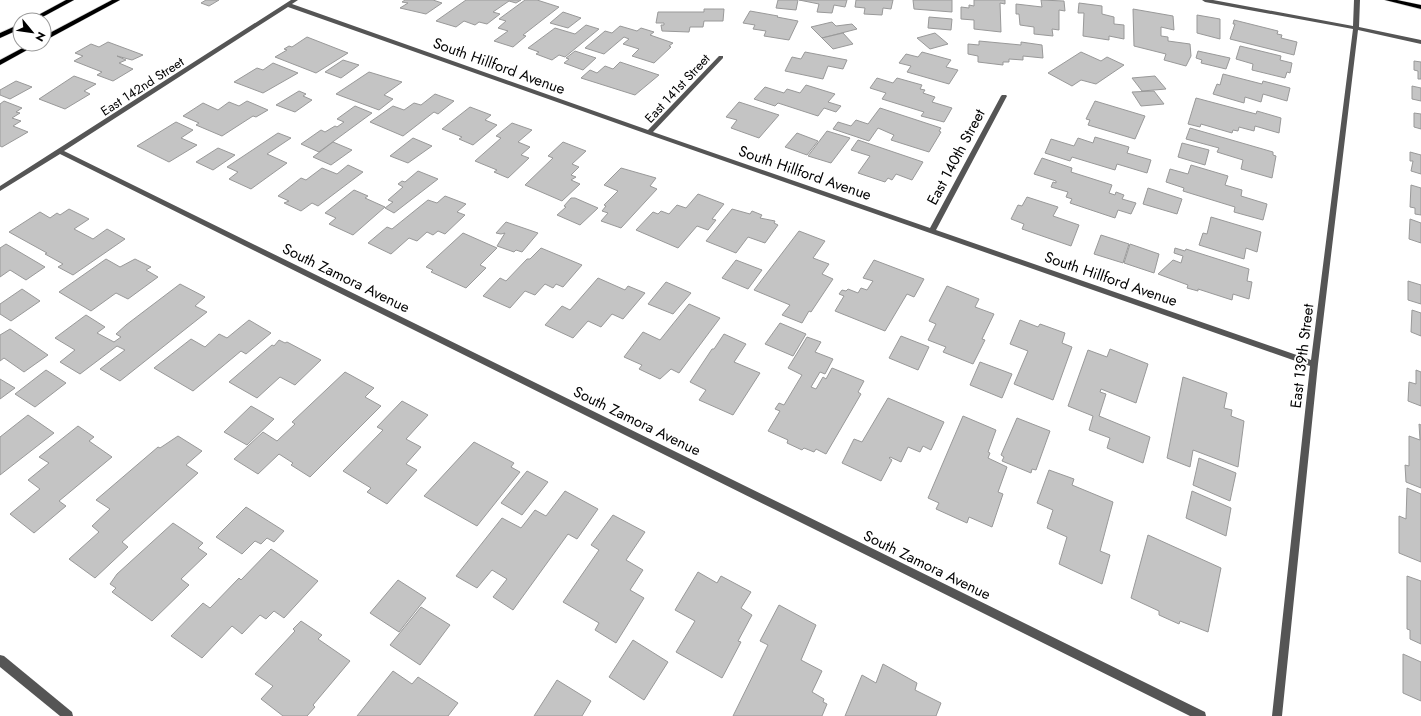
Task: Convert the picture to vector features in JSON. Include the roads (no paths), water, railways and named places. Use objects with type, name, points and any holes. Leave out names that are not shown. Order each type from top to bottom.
[{"type":"main road","points":[[48,12],[71,0]]},
{"type":"main road","points":[[52,35],[117,0]]},
{"type":"main road","points":[[1388,0],[1421,7]]},
{"type":"main road","points":[[0,36],[12,30]]},
{"type":"main road","points":[[0,63],[20,52]]},
{"type":"street","name":"East 142nd Street","points":[[0,189],[60,152],[295,0]]},
{"type":"street","points":[[1205,0],[1356,28],[1421,42]]},
{"type":"street","name":"East 139th Street","points":[[1277,716],[1314,364],[1356,28],[1357,0]]},
{"type":"street","name":"South Hillford Avenue","points":[[288,5],[649,133],[932,230],[1314,364]]},
{"type":"street","name":"East 141st Street","points":[[649,133],[720,57]]},
{"type":"street","name":"East 140th Street","points":[[932,230],[1004,96]]},
{"type":"street","name":"South Zamora Avenue","points":[[60,152],[1201,716]]},
{"type":"street","points":[[0,660],[68,716]]}]
